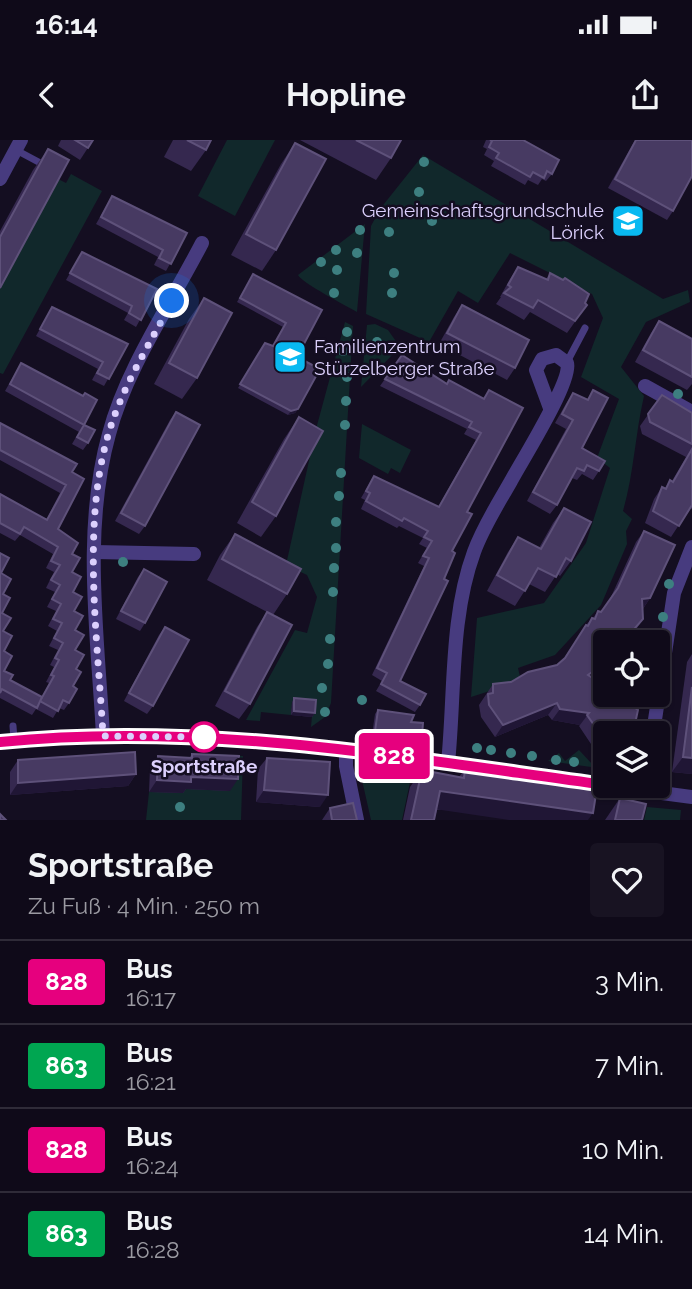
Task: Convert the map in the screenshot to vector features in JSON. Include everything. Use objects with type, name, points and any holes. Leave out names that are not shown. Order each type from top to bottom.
[{"type":"street","points":[[0,179],[19,145]]},
{"type":"street","points":[[103,736],[94,513],[109,432],[124,391],[202,243]]},
{"type":"street","points":[[448,763],[460,616],[468,569],[486,526],[550,408],[568,374],[567,363],[552,355],[538,364],[537,375],[550,408]]},
{"type":"street","points":[[645,386],[692,412]]},
{"type":"street","points":[[655,721],[674,593],[692,547]]},
{"type":"street","points":[[94,552],[194,554]]},
{"type":"street","points":[[9,736],[249,739],[593,783]]},
{"type":"street","points":[[346,750],[345,766],[357,820]]},
{"type":"street","points":[[670,793],[692,797]]},
{"type":"lane","points":[[19,145],[57,173]]},
{"type":"lane","points":[[567,363],[584,328]]},
{"type":"green space","points":[[227,140],[275,140],[235,216],[198,196]]},
{"type":"green space","points":[[423,155],[663,299],[688,290],[690,302],[646,322],[621,367],[644,396],[623,511],[632,519],[626,531],[627,544],[601,605],[555,655],[518,668],[521,681],[471,697],[477,618],[544,603],[586,543],[610,468],[597,458],[619,399],[581,377],[603,318],[592,294],[510,253],[478,303],[458,291],[429,342],[366,314],[371,226],[380,209]]},
{"type":"green space","points":[[71,174],[102,191],[3,374],[0,373],[0,288],[58,179],[66,183]]},
{"type":"green space","points":[[365,224],[357,312],[298,275]]},
{"type":"green space","points":[[345,322],[353,326],[331,703],[325,717],[311,727],[313,704],[292,702],[291,715],[261,712],[260,721],[246,720],[295,630],[307,633],[317,597],[307,575],[286,565],[316,429]]},
{"type":"green space","points":[[375,324],[388,330],[400,347],[361,387],[367,325]]},
{"type":"green space","points":[[362,424],[411,450],[400,473],[391,468],[388,474],[359,458]]},
{"type":"green space","points":[[579,750],[592,764],[591,767],[548,761],[559,753],[565,761]]},
{"type":"green space","points":[[214,754],[243,756],[241,820],[146,820],[149,792],[183,789],[212,766]]},
{"type":"green space","points":[[375,771],[431,778],[430,785],[410,782],[402,820],[371,820],[362,780]]},
{"type":"green space","points":[[647,807],[681,810],[680,820],[644,820]]},
{"type":"building","points":[[75,140],[93,140],[88,148]]},
{"type":"building","points":[[187,140],[211,140],[206,150]]},
{"type":"building","points":[[356,140],[401,140],[391,158]]},
{"type":"building","points":[[490,140],[523,140],[559,160],[552,174],[547,171],[544,178],[533,172],[530,177],[496,158],[499,153],[489,147],[492,141]]},
{"type":"building","points":[[636,140],[692,140],[692,176],[673,211],[615,179]]},
{"type":"building","points":[[295,143],[326,159],[276,250],[246,234]]},
{"type":"building","points":[[48,149],[69,160],[0,288],[0,237]]},
{"type":"building","points":[[112,196],[187,233],[171,264],[159,258],[163,250],[101,217]]},
{"type":"building","points":[[82,252],[157,289],[141,320],[129,313],[132,306],[70,273]]},
{"type":"building","points":[[518,267],[548,280],[550,273],[563,280],[565,278],[589,294],[585,303],[587,305],[575,321],[538,300],[533,308],[504,293],[511,287],[508,285]]},
{"type":"building","points":[[253,274],[322,310],[297,357],[320,369],[298,409],[291,411],[240,384],[265,343],[273,346],[286,323],[240,298]]},
{"type":"building","points":[[204,298],[232,313],[197,378],[169,363]]},
{"type":"building","points":[[462,305],[529,340],[515,368],[447,333]]},
{"type":"building","points":[[52,307],[128,344],[109,379],[97,373],[103,362],[40,329]]},
{"type":"building","points":[[659,321],[692,339],[692,377],[643,350]]},
{"type":"building","points":[[402,355],[447,384],[449,380],[484,399],[489,390],[523,408],[467,512],[472,514],[452,551],[455,553],[444,579],[448,581],[400,681],[426,694],[420,705],[381,684],[387,673],[377,668],[429,558],[423,556],[432,541],[424,537],[428,531],[404,518],[402,521],[366,501],[370,493],[366,491],[374,476],[439,507],[481,433],[469,427],[472,422],[385,379]]},
{"type":"building","points":[[21,363],[83,396],[85,393],[97,400],[84,425],[10,384]]},
{"type":"building","points":[[593,390],[608,398],[582,448],[605,461],[599,471],[587,465],[584,471],[577,468],[557,505],[533,492],[573,420],[562,414],[573,393],[588,400]]},
{"type":"building","points":[[662,395],[692,413],[692,444],[650,422],[648,414]]},
{"type":"building","points":[[176,412],[200,425],[145,526],[121,513]]},
{"type":"building","points":[[299,417],[323,431],[276,516],[252,502]]},
{"type":"building","points":[[0,423],[77,464],[72,472],[84,479],[58,529],[78,543],[72,554],[80,558],[72,572],[81,577],[73,592],[82,597],[74,611],[83,616],[75,630],[84,635],[75,650],[84,655],[76,669],[81,672],[73,686],[77,689],[69,703],[63,700],[58,711],[40,701],[54,676],[51,675],[59,660],[55,658],[63,643],[54,638],[62,623],[53,619],[61,604],[52,599],[60,585],[51,580],[60,565],[51,561],[58,547],[24,527],[20,534],[0,523],[0,494],[47,520],[66,485],[0,450]]},
{"type":"building","points":[[84,425],[95,430],[88,443],[77,437]]},
{"type":"building","points":[[692,449],[692,505],[679,526],[653,511],[662,487],[666,489],[670,480],[673,482]]},
{"type":"building","points":[[564,508],[591,522],[571,561],[566,558],[556,577],[538,568],[525,591],[497,575],[518,537],[541,549]]},
{"type":"building","points":[[644,531],[675,545],[650,598],[642,599],[643,619],[633,630],[593,630],[593,671],[588,675],[593,678],[593,707],[634,707],[638,710],[636,721],[593,721],[593,724],[587,715],[589,713],[560,709],[557,703],[503,725],[489,705],[488,694],[493,693],[493,684],[511,682],[528,672],[557,665],[565,658],[586,625],[588,626],[592,618],[595,619],[598,611],[601,612],[618,588]]},
{"type":"building","points":[[235,534],[301,569],[287,594],[222,559]]},
{"type":"building","points":[[0,553],[9,558],[1,573],[11,579],[3,594],[10,598],[2,613],[11,618],[3,631],[12,636],[4,651],[12,656],[4,671],[13,675],[10,680],[42,697],[37,708],[2,689],[0,693]]},
{"type":"building","points":[[144,569],[167,582],[145,623],[121,611]]},
{"type":"building","points":[[267,612],[292,625],[250,704],[225,691]]},
{"type":"building","points":[[165,627],[189,640],[153,706],[129,693]]},
{"type":"building","points":[[692,687],[692,758],[683,757]]},
{"type":"building","points":[[294,698],[316,700],[315,713],[294,711]]},
{"type":"building","points":[[378,710],[414,715],[411,722],[423,723],[422,736],[375,731]]},
{"type":"building","points":[[135,752],[136,774],[18,783],[18,760]]},
{"type":"building","points":[[192,754],[239,756],[238,779],[191,777],[191,782],[157,780],[158,756],[192,758]]},
{"type":"building","points":[[267,758],[330,762],[328,795],[264,790]]},
{"type":"building","points":[[465,769],[593,787],[593,798],[595,798],[593,813],[440,791],[434,820],[411,820],[422,770],[464,778]]},
{"type":"building","points":[[620,798],[646,804],[642,820],[615,820]]},
{"type":"building","points":[[353,803],[357,820],[332,820],[330,808]]},
{"type":"bus line","name":"828","points":[[0,742],[103,736],[249,739],[593,783]]},
{"type":"place","name":"Gemeinschaftsgrundschule Lörick","points":[[628,221]]},
{"type":"place","name":"Familienzentrum Stürzelberger Straße","points":[[290,357]]},
{"type":"place","name":"Sportstraße","points":[[204,737]]},
{"type":"route","points":[[172,301],[124,391],[109,432],[99,477],[94,513],[94,552],[103,736],[204,737]]}]
